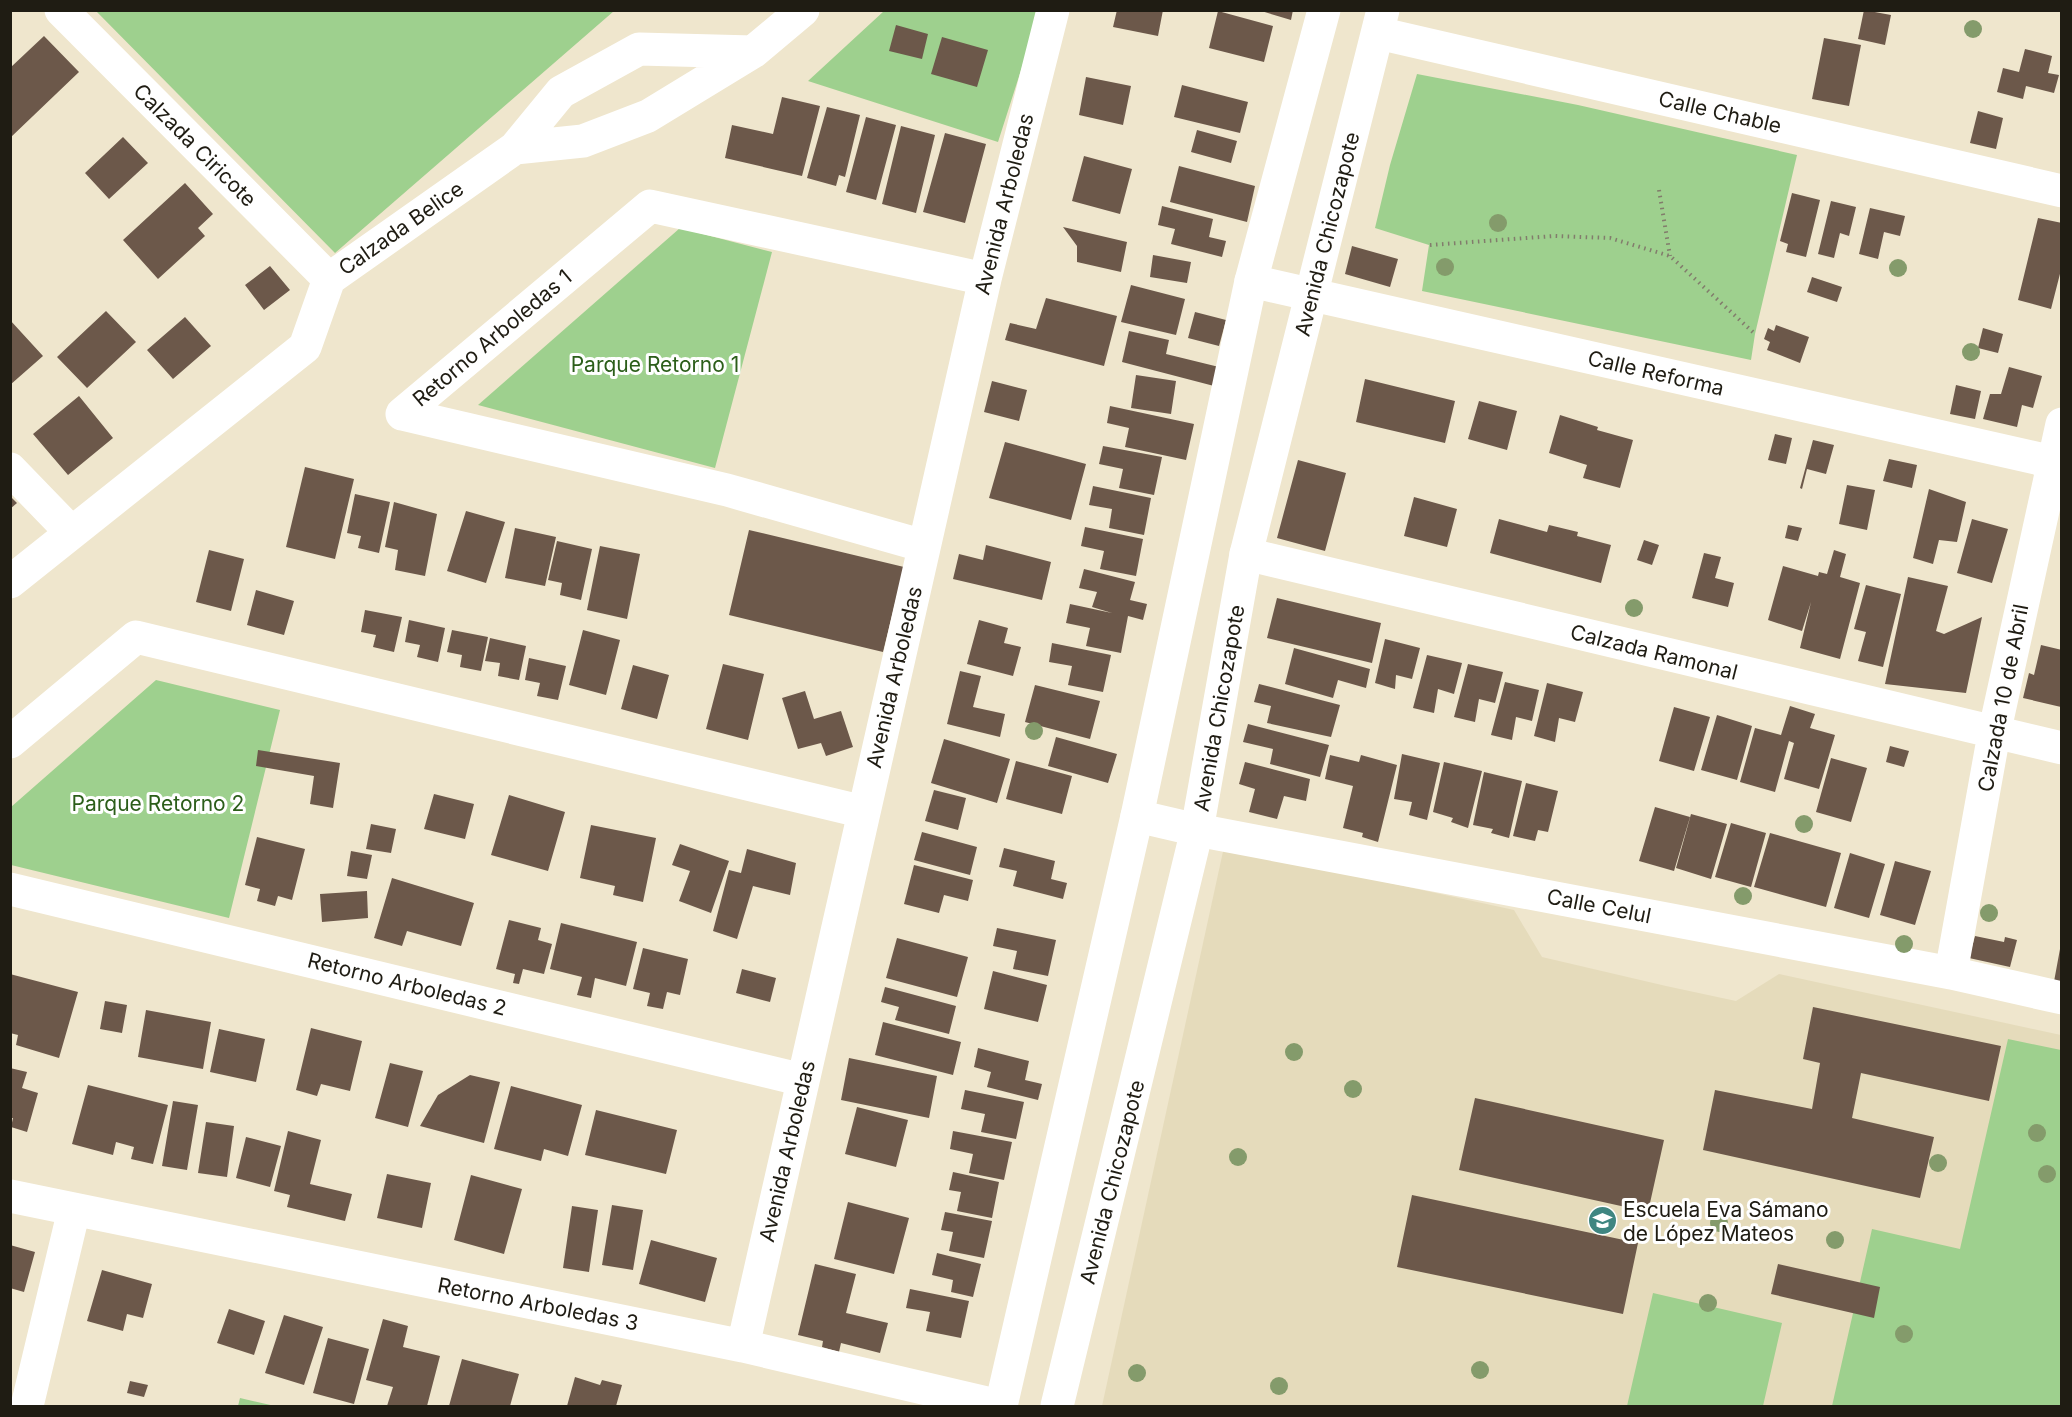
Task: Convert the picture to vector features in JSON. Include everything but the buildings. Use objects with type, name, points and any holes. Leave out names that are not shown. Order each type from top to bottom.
[{"type":"street","name":"Calzada Ciricote","points":[[61,10],[330,279]]},
{"type":"street","name":"Calzada Belice","points":[[10,582],[305,347],[330,279],[515,148],[583,141],[648,116],[753,52],[803,10]]},
{"type":"street","name":"Avenida Arboledas","points":[[743,1346],[984,279],[1053,10]]},
{"type":"street","points":[[1001,1407],[1137,816],[1251,281],[1324,10]]},
{"type":"street","name":"Calle Chable","points":[[1381,22],[2061,191]]},
{"type":"street","name":"Avenida Chicozapote","points":[[1058,1407],[1197,830],[1246,554],[1381,22]]},
{"type":"street","points":[[515,148],[561,92],[639,49],[753,52]]},
{"type":"street","name":"Retorno Arboledas 1","points":[[924,546],[727,490],[402,414],[650,206],[984,279]]},
{"type":"street","name":"Calle Reforma","points":[[1251,281],[2057,463]]},
{"type":"street","name":"Calzada 10 de Abril","points":[[1951,973],[1994,734],[2057,463],[2061,424]]},
{"type":"street","points":[[10,469],[71,532]]},
{"type":"street","name":"Calzada Ramonal","points":[[1246,554],[1994,734],[2061,748]]},
{"type":"street","points":[[10,742],[136,637],[864,812]]},
{"type":"street","name":"Calle Celul","points":[[1137,816],[1197,830],[1951,973],[2061,998]]},
{"type":"street","name":"Retorno Arboledas 2","points":[[10,889],[803,1080]]},
{"type":"street","name":"Retorno Arboledas 3","points":[[10,1196],[743,1346],[1001,1407]]},
{"type":"street","points":[[27,1407],[74,1210]]},
{"type":"path","points":[[1659,190],[1670,256]]},
{"type":"path","points":[[1430,245],[1554,236],[1610,238],[1670,256],[1755,334]]},
{"type":"shaded area","name":"Escuela Eva Sámano de López Mateos","points":[[1224,847],[1514,910],[1542,957],[1666,986],[1736,1001],[1779,974],[2061,1035],[2061,1406],[1102,1406]]},
{"type":"green space","points":[[96,11],[614,11],[335,253]]},
{"type":"green space","points":[[884,11],[1040,11],[998,142],[808,81]]},
{"type":"green space","points":[[1417,74],[1578,105],[1797,155],[1751,360],[1422,291],[1429,245],[1375,228],[1390,165]]},
{"type":"green space","name":"Parque Retorno 1","points":[[680,228],[772,252],[715,468],[478,405]]},
{"type":"green space","name":"Parque Retorno 2","points":[[156,680],[280,710],[229,918],[11,865],[11,807]]},
{"type":"green space","points":[[2008,1039],[2061,1050],[2061,1406],[1832,1406],[1872,1229],[1960,1249]]},
{"type":"green space","points":[[1653,1293],[1782,1323],[1763,1406],[1627,1406]]},
{"type":"green space","points":[[240,1398],[275,1406],[238,1406]]},
{"type":"place","name":"Escuela Eva Sámano de López Mateos","points":[[1602,1221]]}]
